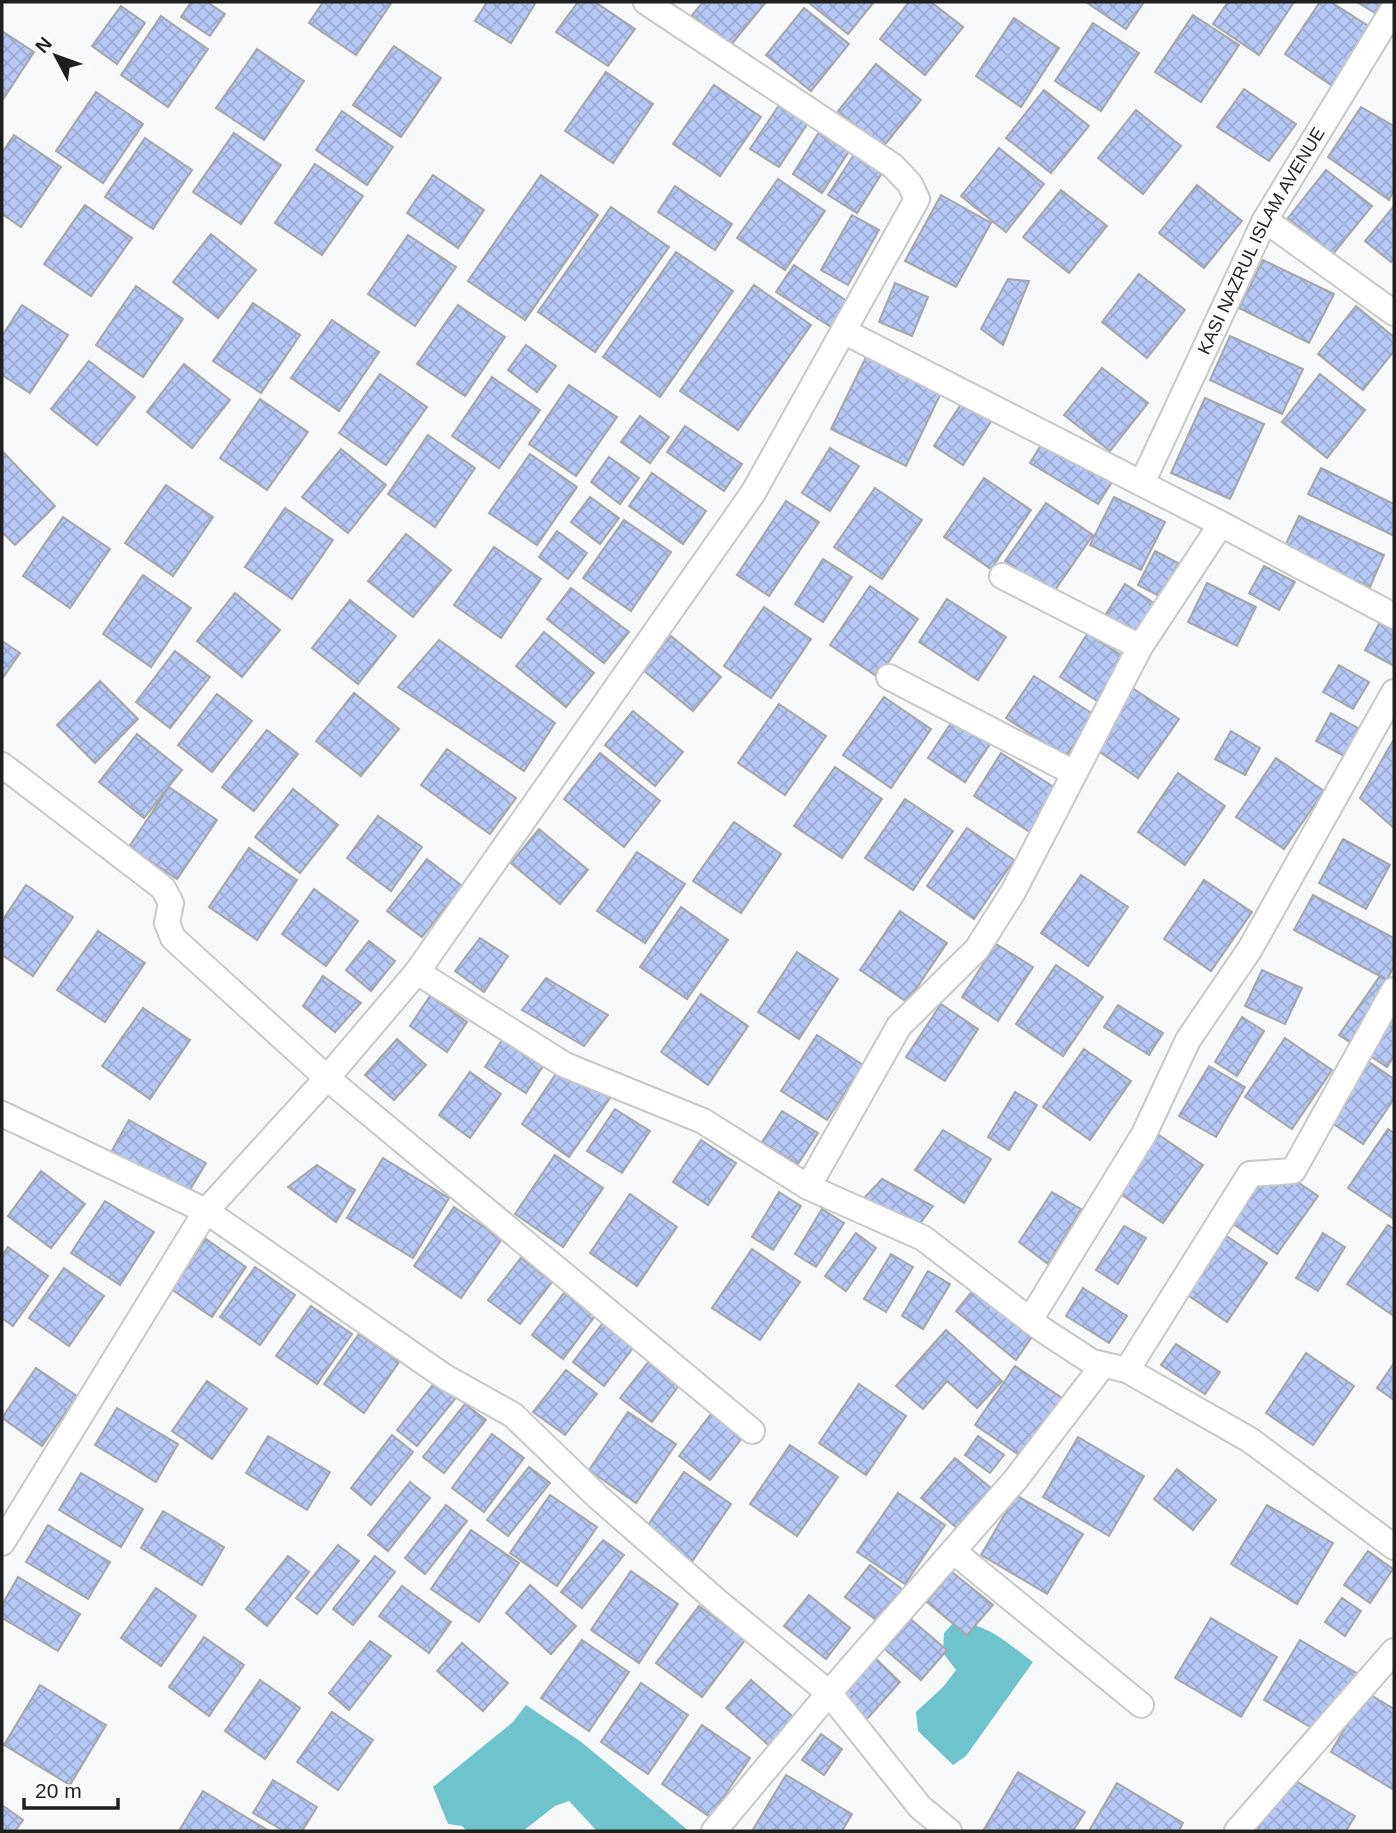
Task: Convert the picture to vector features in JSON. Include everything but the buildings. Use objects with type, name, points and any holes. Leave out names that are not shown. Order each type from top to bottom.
[{"type":"street","points":[[6,1527],[206,1211],[327,1078],[417,971],[752,493],[917,199],[910,184],[893,166],[646,2]]},
{"type":"street","name":"KASI NAZRUL ISLAM AVENUE","points":[[1142,483],[1265,220],[1394,8]]},
{"type":"street","points":[[1265,220],[1394,313]]},
{"type":"street","points":[[845,331],[1394,616]]},
{"type":"street","points":[[808,1187],[900,1026],[977,949],[1013,892],[1140,647],[1221,524]]},
{"type":"street","points":[[1002,576],[1140,647]]},
{"type":"street","points":[[889,677],[1074,773]]},
{"type":"street","points":[[1030,1320],[1144,1134],[1188,1040],[1250,949],[1394,692]]},
{"type":"street","points":[[2,765],[163,888],[171,903],[167,923],[173,938],[327,1078],[752,1431]]},
{"type":"street","points":[[417,971],[565,1065],[703,1121],[808,1187],[923,1238],[1030,1320],[1092,1362],[1127,1370],[1250,1440],[1394,1547]]},
{"type":"street","points":[[1127,1370],[1250,1174],[1293,1171],[1394,990]]},
{"type":"street","points":[[2,1114],[206,1211],[445,1377],[513,1415],[598,1497],[718,1602],[830,1693],[920,1807],[948,1831]]},
{"type":"street","points":[[714,1831],[1016,1479],[1103,1365]]},
{"type":"street","points":[[953,1551],[1140,1705]]},
{"type":"street","points":[[1237,1831],[1394,1651]]},
{"type":"water","points":[[954,1622],[987,1630],[1033,1662],[966,1756],[953,1765],[918,1731],[916,1712],[943,1687],[956,1670],[943,1653],[944,1633]]},
{"type":"water","points":[[526,1705],[580,1741],[689,1831],[597,1831],[569,1801],[555,1806],[523,1831],[467,1831],[462,1826],[448,1824],[433,1787],[513,1722]]}]
